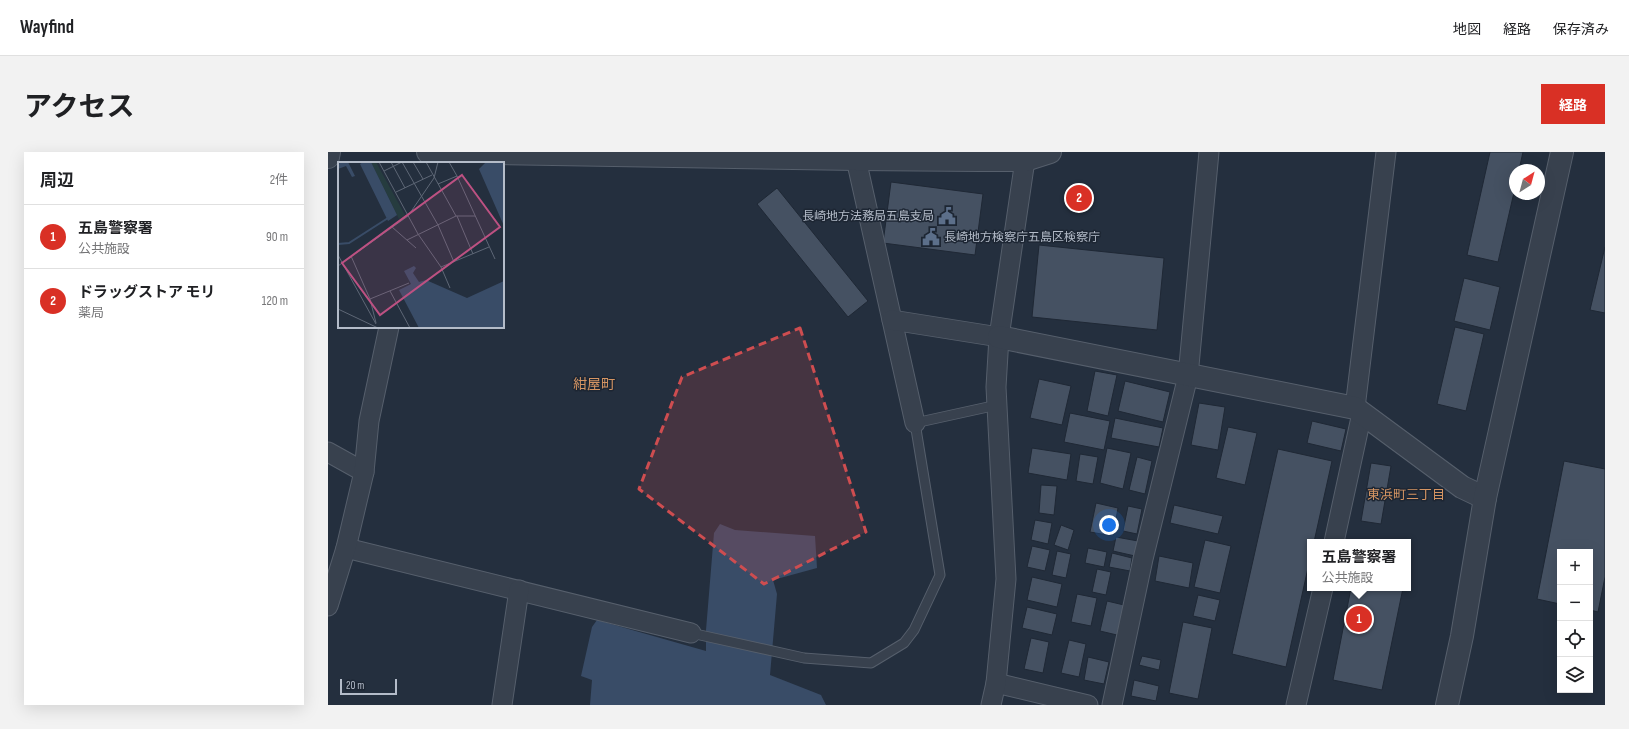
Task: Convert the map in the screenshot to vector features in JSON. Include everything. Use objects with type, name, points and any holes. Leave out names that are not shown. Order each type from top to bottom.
[{"type":"street","points":[[328,157],[329,152]]},
{"type":"street","points":[[421,162],[422,152]]},
{"type":"street","points":[[428,152],[856,159],[1026,156],[1050,152]]},
{"type":"street","points":[[1112,705],[1143,559],[1188,376],[1209,152]]},
{"type":"street","points":[[1335,539],[1358,411],[1386,152]]},
{"type":"street","points":[[1447,705],[1462,636],[1485,498],[1562,152]]},
{"type":"street","points":[[991,705],[996,683],[1006,579],[996,387],[999,337],[1026,156]]},
{"type":"street","points":[[856,159],[915,423]]},
{"type":"street","points":[[892,320],[999,337],[1358,411],[1462,488],[1485,498]]},
{"type":"street","points":[[328,606],[346,548],[364,472],[369,422],[389,328]]},
{"type":"street","points":[[328,452],[364,472]]},
{"type":"street","points":[[346,548],[691,633]]},
{"type":"street","points":[[502,705],[519,590]]},
{"type":"street","points":[[1296,705],[1322,591]]},
{"type":"street","points":[[996,683],[1088,705]]},
{"type":"lane","points":[[691,633],[804,658],[871,663],[904,643],[914,630],[940,575],[915,423],[997,405]]},
{"type":"highlighted area","points":[[800,328],[866,532],[764,584],[639,489],[682,377]]},
{"type":"water","points":[[720,524],[735,530],[815,536],[817,568],[773,580],[777,594],[770,675],[821,695],[826,705],[590,705],[592,680],[581,676],[592,627],[597,620],[706,651],[706,630],[714,533]]},
{"type":"building","points":[[1490,152],[1523,152],[1520,164],[1509,164],[1509,200],[1512,200],[1498,262],[1467,255]]},
{"type":"building","points":[[891,182],[983,194],[975,255],[883,243]]},
{"type":"building","points":[[777,188],[868,301],[848,317],[757,204]]},
{"type":"building","points":[[1039,245],[1164,258],[1157,330],[1032,317]]},
{"type":"building","points":[[1605,247],[1605,313],[1590,310]]},
{"type":"building","points":[[1464,278],[1500,287],[1490,330],[1454,321]]},
{"type":"building","points":[[1455,327],[1484,334],[1466,411],[1437,404]]},
{"type":"building","points":[[1095,371],[1117,375],[1108,416],[1087,411]]},
{"type":"building","points":[[1039,379],[1071,386],[1062,425],[1030,418]]},
{"type":"building","points":[[1125,381],[1170,392],[1163,422],[1118,411]]},
{"type":"building","points":[[1199,403],[1225,407],[1218,450],[1191,445]]},
{"type":"building","points":[[1070,413],[1110,421],[1104,450],[1064,442]]},
{"type":"building","points":[[1115,418],[1163,428],[1159,447],[1111,438]]},
{"type":"building","points":[[1312,421],[1346,429],[1341,451],[1307,443]]},
{"type":"building","points":[[1228,427],[1257,433],[1245,485],[1216,478]]},
{"type":"building","points":[[1032,448],[1071,454],[1067,480],[1028,473]]},
{"type":"building","points":[[1107,448],[1131,453],[1123,489],[1100,483]]},
{"type":"building","points":[[1278,449],[1332,461],[1315,539],[1307,539],[1307,572],[1286,667],[1232,654]]},
{"type":"building","points":[[1080,454],[1098,457],[1093,484],[1076,481]]},
{"type":"building","points":[[1137,457],[1152,461],[1145,494],[1129,490]]},
{"type":"building","points":[[1564,461],[1605,469],[1605,577],[1598,612],[1593,611],[1593,549],[1557,549],[1557,603],[1537,599]]},
{"type":"building","points":[[1371,463],[1391,466],[1381,524],[1361,521]]},
{"type":"building","points":[[1041,485],[1057,486],[1054,515],[1039,513]]},
{"type":"building","points":[[1096,503],[1118,508],[1113,536],[1090,532]]},
{"type":"building","points":[[1174,505],[1223,516],[1218,534],[1170,523]]},
{"type":"building","points":[[1128,506],[1142,509],[1137,534],[1123,531]]},
{"type":"building","points":[[1035,520],[1052,523],[1048,544],[1031,540]]},
{"type":"building","points":[[1061,525],[1074,530],[1068,550],[1054,545]]},
{"type":"building","points":[[1116,537],[1138,541],[1135,556],[1113,551]]},
{"type":"building","points":[[1205,540],[1231,546],[1220,593],[1194,587]]},
{"type":"building","points":[[1032,546],[1050,550],[1045,571],[1027,567]]},
{"type":"building","points":[[1088,548],[1107,552],[1104,567],[1085,563]]},
{"type":"building","points":[[1057,551],[1071,554],[1066,578],[1052,575]]},
{"type":"building","points":[[1112,553],[1132,558],[1130,571],[1109,567]]},
{"type":"building","points":[[1159,556],[1193,563],[1189,588],[1155,581]]},
{"type":"building","points":[[1097,569],[1111,572],[1106,595],[1092,592]]},
{"type":"building","points":[[1032,577],[1062,584],[1057,607],[1027,600]]},
{"type":"building","points":[[1350,591],[1402,591],[1382,690],[1333,680]]},
{"type":"building","points":[[1077,594],[1097,598],[1091,626],[1071,622]]},
{"type":"building","points":[[1198,595],[1220,600],[1215,621],[1193,616]]},
{"type":"building","points":[[1107,601],[1124,605],[1117,635],[1100,631]]},
{"type":"building","points":[[1027,607],[1057,614],[1052,635],[1022,628]]},
{"type":"building","points":[[1183,622],[1212,628],[1198,699],[1169,693]]},
{"type":"building","points":[[1031,638],[1049,642],[1043,673],[1024,669]]},
{"type":"building","points":[[1069,640],[1086,644],[1079,677],[1061,673]]},
{"type":"building","points":[[1142,656],[1161,660],[1159,670],[1139,665]]},
{"type":"building","points":[[1088,657],[1109,662],[1104,684],[1084,680]]},
{"type":"building","points":[[1134,680],[1159,686],[1156,701],[1131,696]]},
{"type":"place","name":"ドラッグストア モリ","points":[[1079,198]]},
{"type":"place","name":"長崎地方法務局五島支局","points":[[947,216]]},
{"type":"place","name":"長崎地方検察庁五島区検察庁","points":[[931,237]]},
{"type":"place","name":"五島警察署","points":[[1359,619]]},
{"type":"district","name":"紺屋町","points":[[594,384]]},
{"type":"district","name":"東浜町三丁目","points":[[1406,495]]}]
